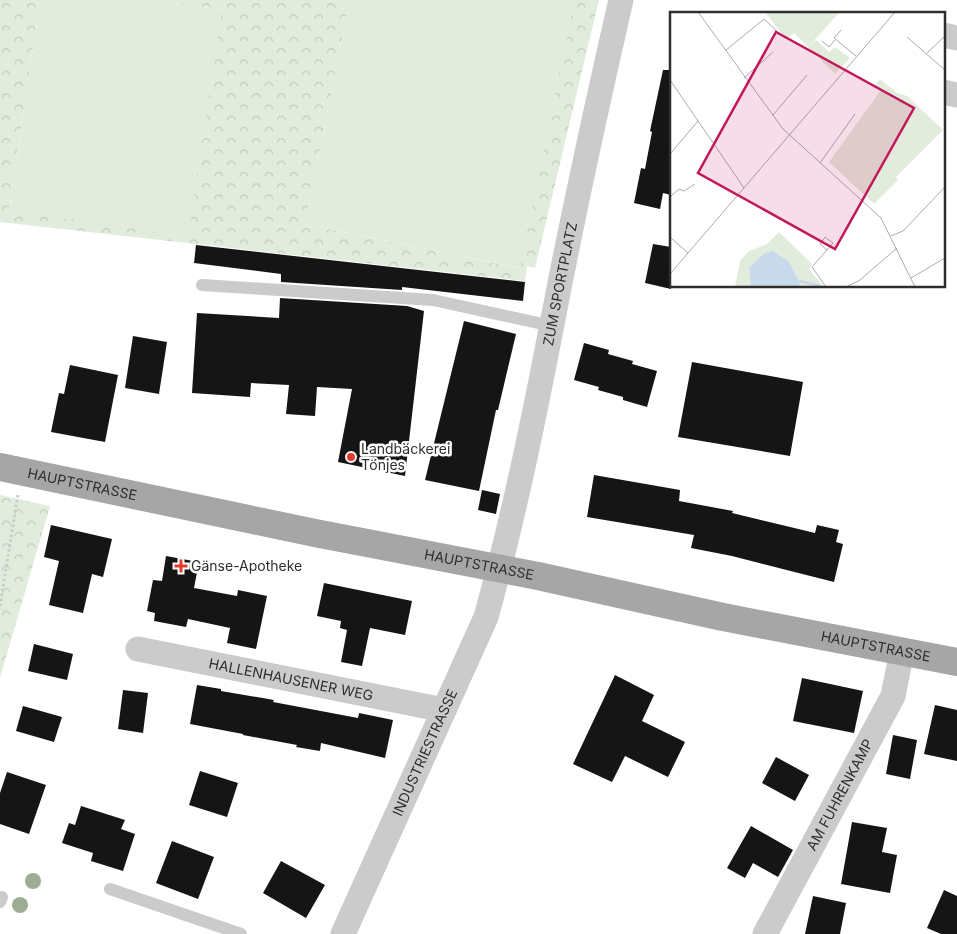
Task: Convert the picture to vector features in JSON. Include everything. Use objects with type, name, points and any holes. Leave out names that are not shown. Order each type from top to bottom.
[{"type":"main road","name":"HAUPTSTRASSE","points":[[11,469],[307,531],[499,568],[723,617],[957,662]]},
{"type":"street","name":"ZUM SPORTPLATZ","points":[[499,568],[621,0]]},
{"type":"street","points":[[944,36],[957,38]]},
{"type":"street","points":[[944,92],[957,95]]},
{"type":"street","name":"INDUSTRIESTRASSE","points":[[343,934],[486,617],[499,568]]},
{"type":"street","name":"HALLENHAUSENER WEG","points":[[138,649],[444,710]]},
{"type":"street","name":"AM FUHRENKAMP","points":[[765,934],[893,696],[902,651]]},
{"type":"lane","points":[[202,285],[433,300],[552,326]]},
{"type":"lane","points":[[110,889],[241,934]]},
{"type":"path","points":[[0,606],[18,492],[11,469]]},
{"type":"green space","points":[[0,0],[40,0],[9,210],[222,10],[157,0],[350,0],[305,224],[519,268],[574,0],[599,0],[535,268],[527,266],[525,281],[0,222]]},
{"type":"green space","points":[[40,0],[157,0],[222,10],[188,237],[9,210]]},
{"type":"green space","points":[[350,0],[574,0],[520,268],[305,224]]},
{"type":"green space","points":[[0,495],[50,506],[0,678]]},
{"type":"building","points":[[663,70],[670,70],[670,195],[663,193],[660,209],[634,203],[641,168],[645,169],[652,132],[650,131]]},
{"type":"building","points":[[653,244],[670,247],[671,289],[645,283]]},
{"type":"building","points":[[196,245],[525,282],[523,301],[402,287],[402,290],[281,282],[281,274],[194,263]]},
{"type":"building","points":[[280,298],[407,306],[424,311],[405,476],[338,462],[352,389],[317,387],[315,416],[286,414],[289,385],[251,383],[250,397],[192,393],[197,313],[279,318]]},
{"type":"building","points":[[464,321],[516,334],[498,410],[496,410],[479,491],[425,480]]},
{"type":"building","points":[[133,336],[167,342],[159,394],[125,388]]},
{"type":"building","points":[[584,343],[609,350],[608,354],[633,361],[632,364],[657,371],[647,407],[623,400],[623,397],[598,390],[599,387],[574,380]]},
{"type":"building","points":[[692,362],[803,382],[790,456],[678,437]]},
{"type":"building","points":[[70,365],[118,375],[105,442],[51,432],[59,393],[64,394]]},
{"type":"building","points":[[594,475],[680,490],[679,501],[733,511],[732,513],[815,533],[817,525],[839,530],[836,542],[843,544],[834,582],[732,556],[691,548],[694,535],[587,517]]},
{"type":"building","points":[[482,490],[500,494],[496,514],[478,510]]},
{"type":"building","points":[[51,525],[112,539],[103,577],[92,574],[83,613],[49,605],[59,561],[44,557]]},
{"type":"building","points":[[166,556],[199,562],[194,588],[237,596],[238,590],[267,596],[256,649],[227,643],[230,628],[188,619],[186,627],[154,621],[155,613],[147,611],[153,580],[162,581]]},
{"type":"building","points":[[324,583],[412,601],[405,635],[370,628],[362,666],[341,662],[347,630],[340,628],[341,621],[317,616]]},
{"type":"building","points":[[34,644],[73,654],[67,680],[28,671]]},
{"type":"building","points":[[615,675],[654,695],[642,721],[685,742],[668,777],[625,756],[612,782],[573,764]]},
{"type":"building","points":[[802,678],[863,691],[854,733],[793,721]]},
{"type":"building","points":[[197,685],[358,718],[359,713],[393,720],[385,758],[321,743],[320,751],[296,747],[297,745],[190,724]]},
{"type":"building","points":[[123,690],[148,693],[143,733],[118,729]]},
{"type":"building","points":[[935,705],[957,710],[957,761],[924,754]]},
{"type":"building","points":[[23,706],[62,717],[54,742],[16,731]]},
{"type":"building","points":[[893,735],[917,740],[910,779],[886,774]]},
{"type":"building","points":[[776,757],[809,775],[795,801],[762,783]]},
{"type":"building","points":[[200,771],[238,783],[227,817],[189,805]]},
{"type":"building","points":[[7,772],[46,785],[29,834],[0,824],[0,793]]},
{"type":"building","points":[[81,806],[125,820],[121,829],[135,834],[123,871],[91,861],[93,853],[62,843],[69,823],[75,825]]},
{"type":"building","points":[[852,822],[887,828],[882,852],[897,855],[890,893],[841,884]]},
{"type":"building","points":[[751,826],[793,850],[778,877],[753,863],[745,878],[727,868]]},
{"type":"building","points":[[172,841],[214,857],[198,899],[156,883]]},
{"type":"building","points":[[281,861],[325,885],[306,918],[263,893]]},
{"type":"building","points":[[944,890],[957,896],[957,934],[941,934],[927,928]]},
{"type":"building","points":[[813,896],[846,903],[840,934],[805,934]]},
{"type":"place","name":"Landbäckerei Tönjes","points":[[351,457]]},
{"type":"place","name":"Gänse-Apotheke","points":[[181,566]]}]
